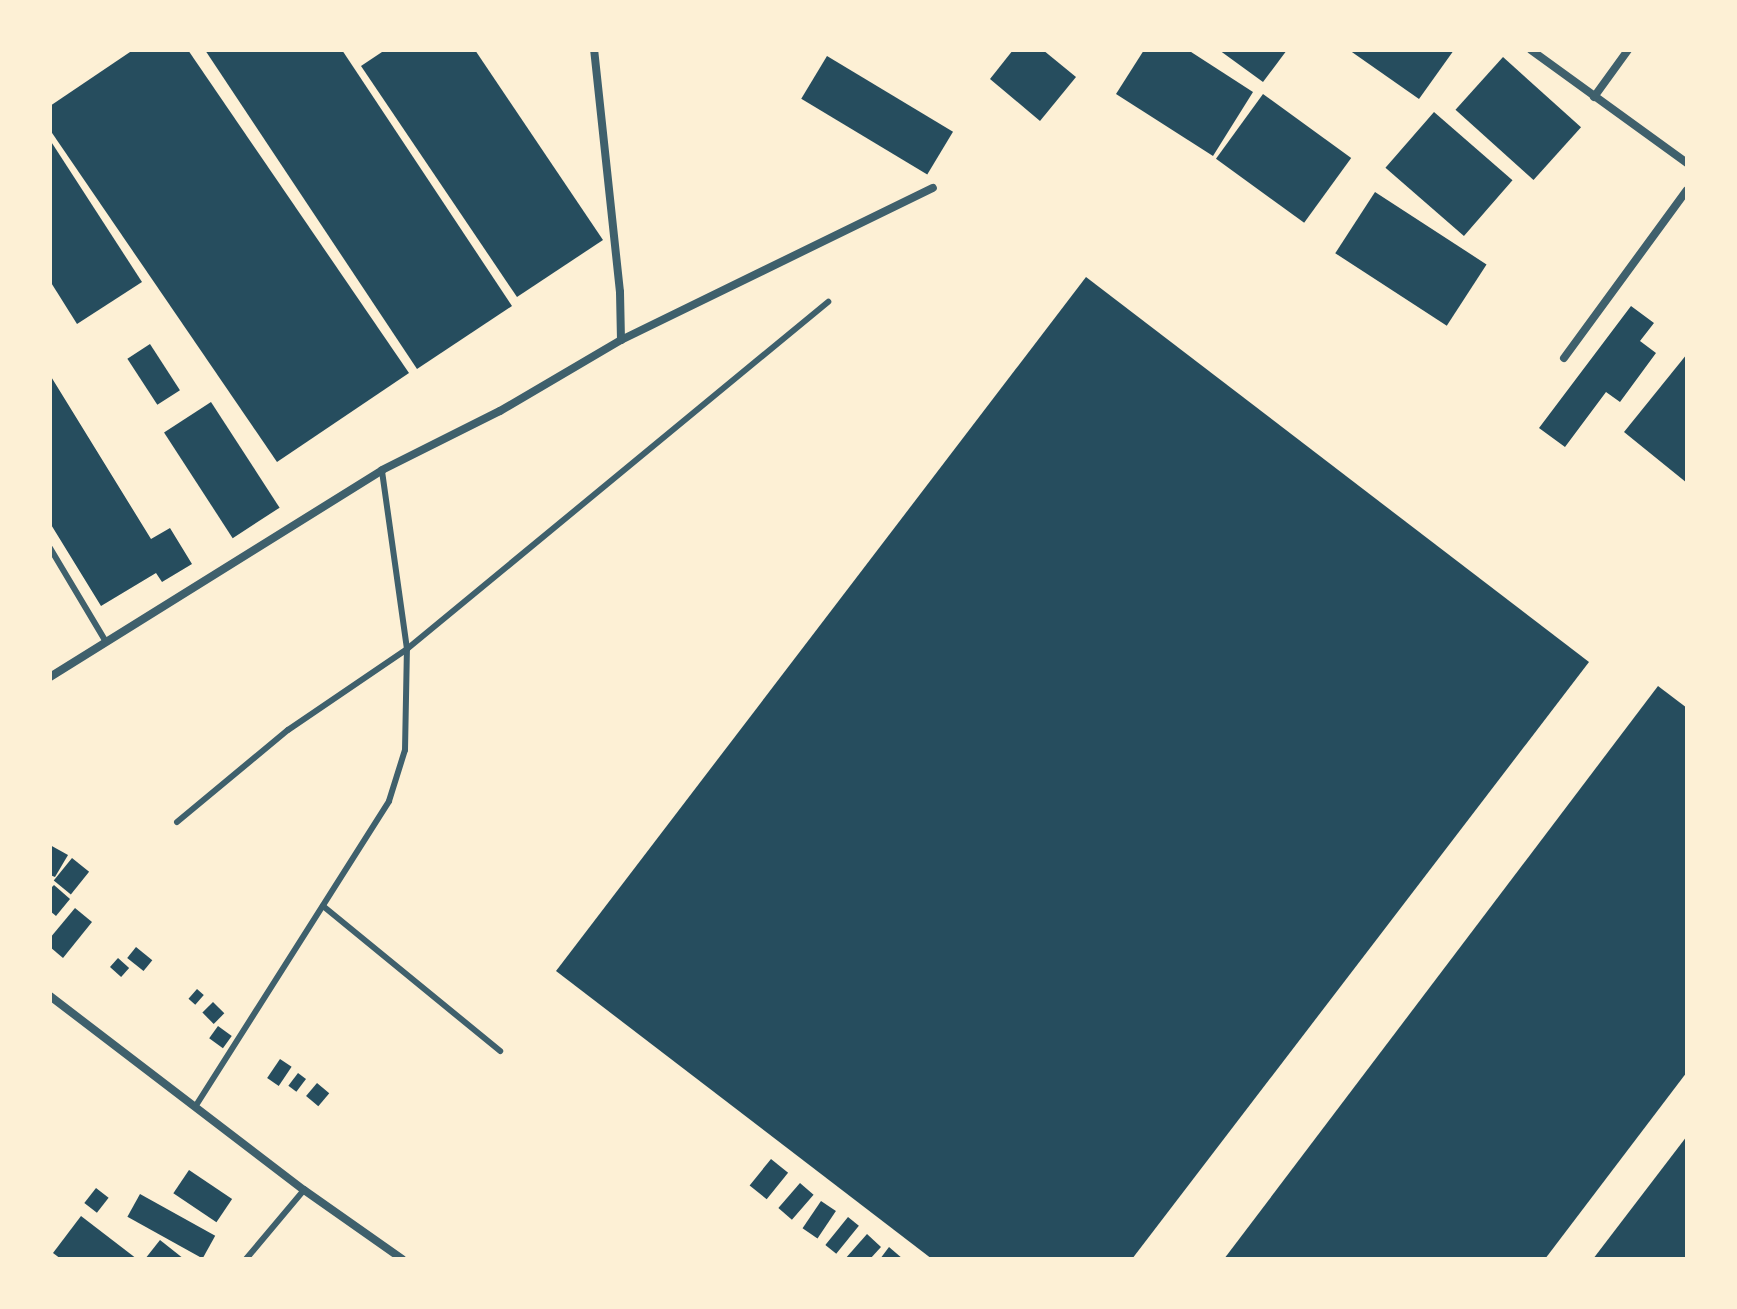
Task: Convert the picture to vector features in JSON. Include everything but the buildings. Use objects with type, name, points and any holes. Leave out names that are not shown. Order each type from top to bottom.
[{"type":"street","points":[[594,50],[620,292],[621,340]]},
{"type":"street","points":[[1531,50],[1687,163]]},
{"type":"street","points":[[1594,97],[1628,50]]},
{"type":"street","points":[[50,677],[382,470],[500,411],[621,340],[933,188]]},
{"type":"street","points":[[1564,358],[1687,190]]},
{"type":"street","points":[[50,996],[304,1190],[402,1259]]},
{"type":"lane","points":[[177,822],[288,730],[407,649],[828,302]]},
{"type":"lane","points":[[195,1107],[389,801],[405,750],[407,649],[382,470]]},
{"type":"lane","points":[[50,548],[106,642]]},
{"type":"lane","points":[[323,906],[500,1051]]},
{"type":"lane","points":[[246,1259],[304,1190]]}]
